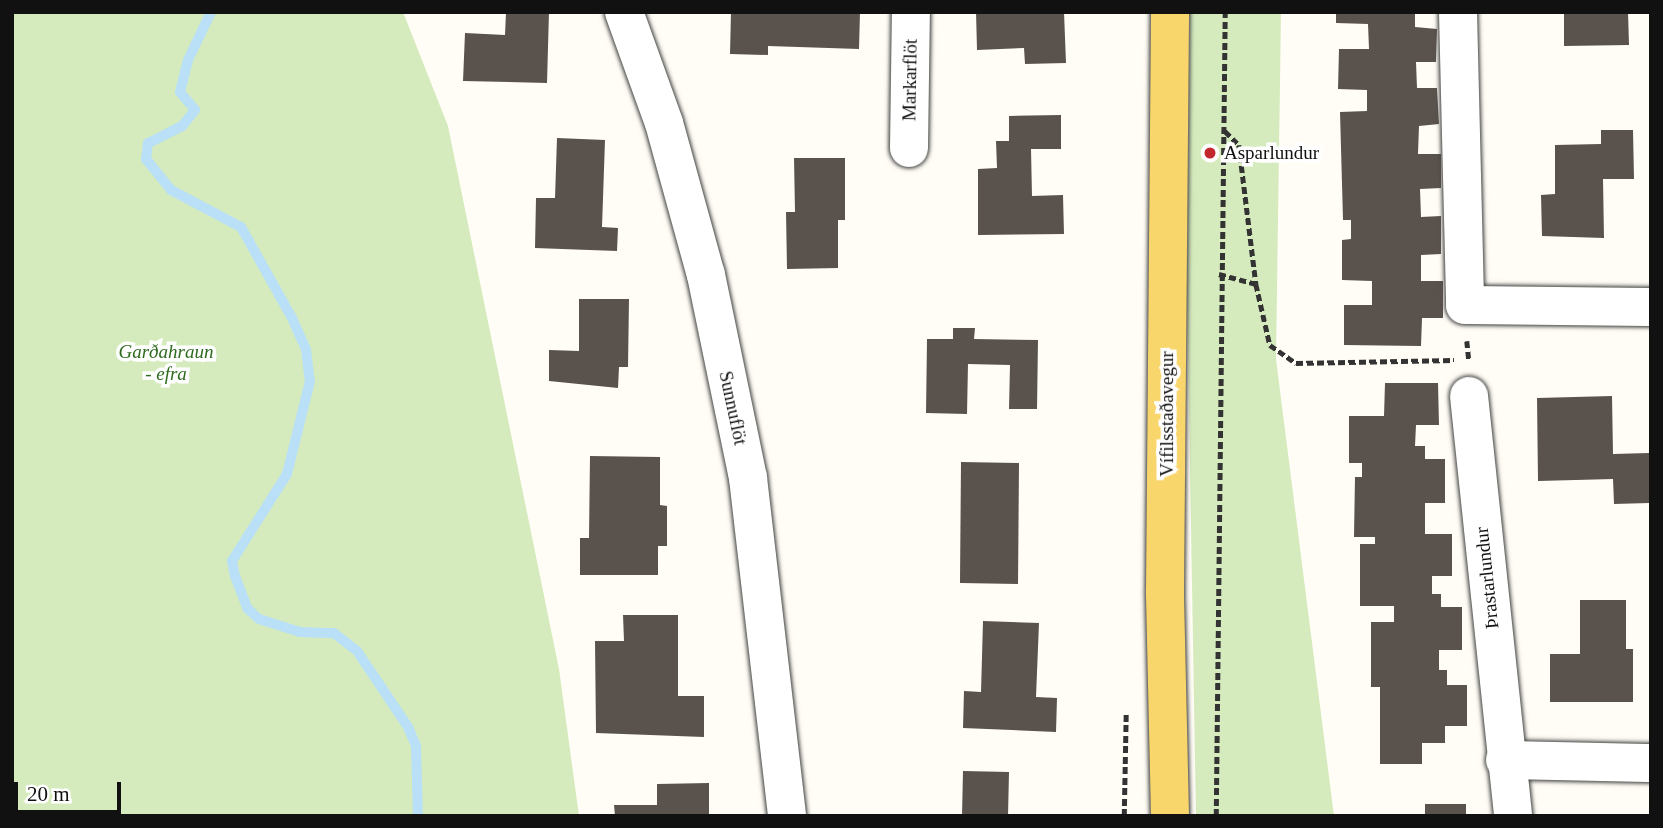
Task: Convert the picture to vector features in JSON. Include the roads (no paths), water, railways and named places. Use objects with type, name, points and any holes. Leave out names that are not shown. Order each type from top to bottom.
[{"type":"main road","name":"Vífilsstaðavegur","points":[[1170,12],[1165,576],[1170,816]]},
{"type":"street","name":"Sunnuflöt","points":[[624,12],[664,122],[706,275],[740,438],[787,816]]},
{"type":"street","name":"Markarflöt","points":[[909,148],[911,12]]},
{"type":"street","points":[[1458,12],[1465,304],[1651,307]]},
{"type":"street","name":"Þrastarlundur","points":[[1469,378],[1505,760],[1513,816]]},
{"type":"street","points":[[1505,760],[1651,763]]},
{"type":"waterway","points":[[211,12],[188,60],[180,92],[195,110],[182,126],[148,143],[146,159],[171,190],[241,227],[292,318],[306,350],[310,381],[287,474],[232,561],[235,576],[247,608],[259,619],[300,632],[334,633],[357,651],[408,727],[416,746],[418,816]]},
{"type":"place","name":"Asparlundur","points":[[1210,153]]},
{"type":"park label","name":"Garðahraun - efra","points":[[166,363]]}]
